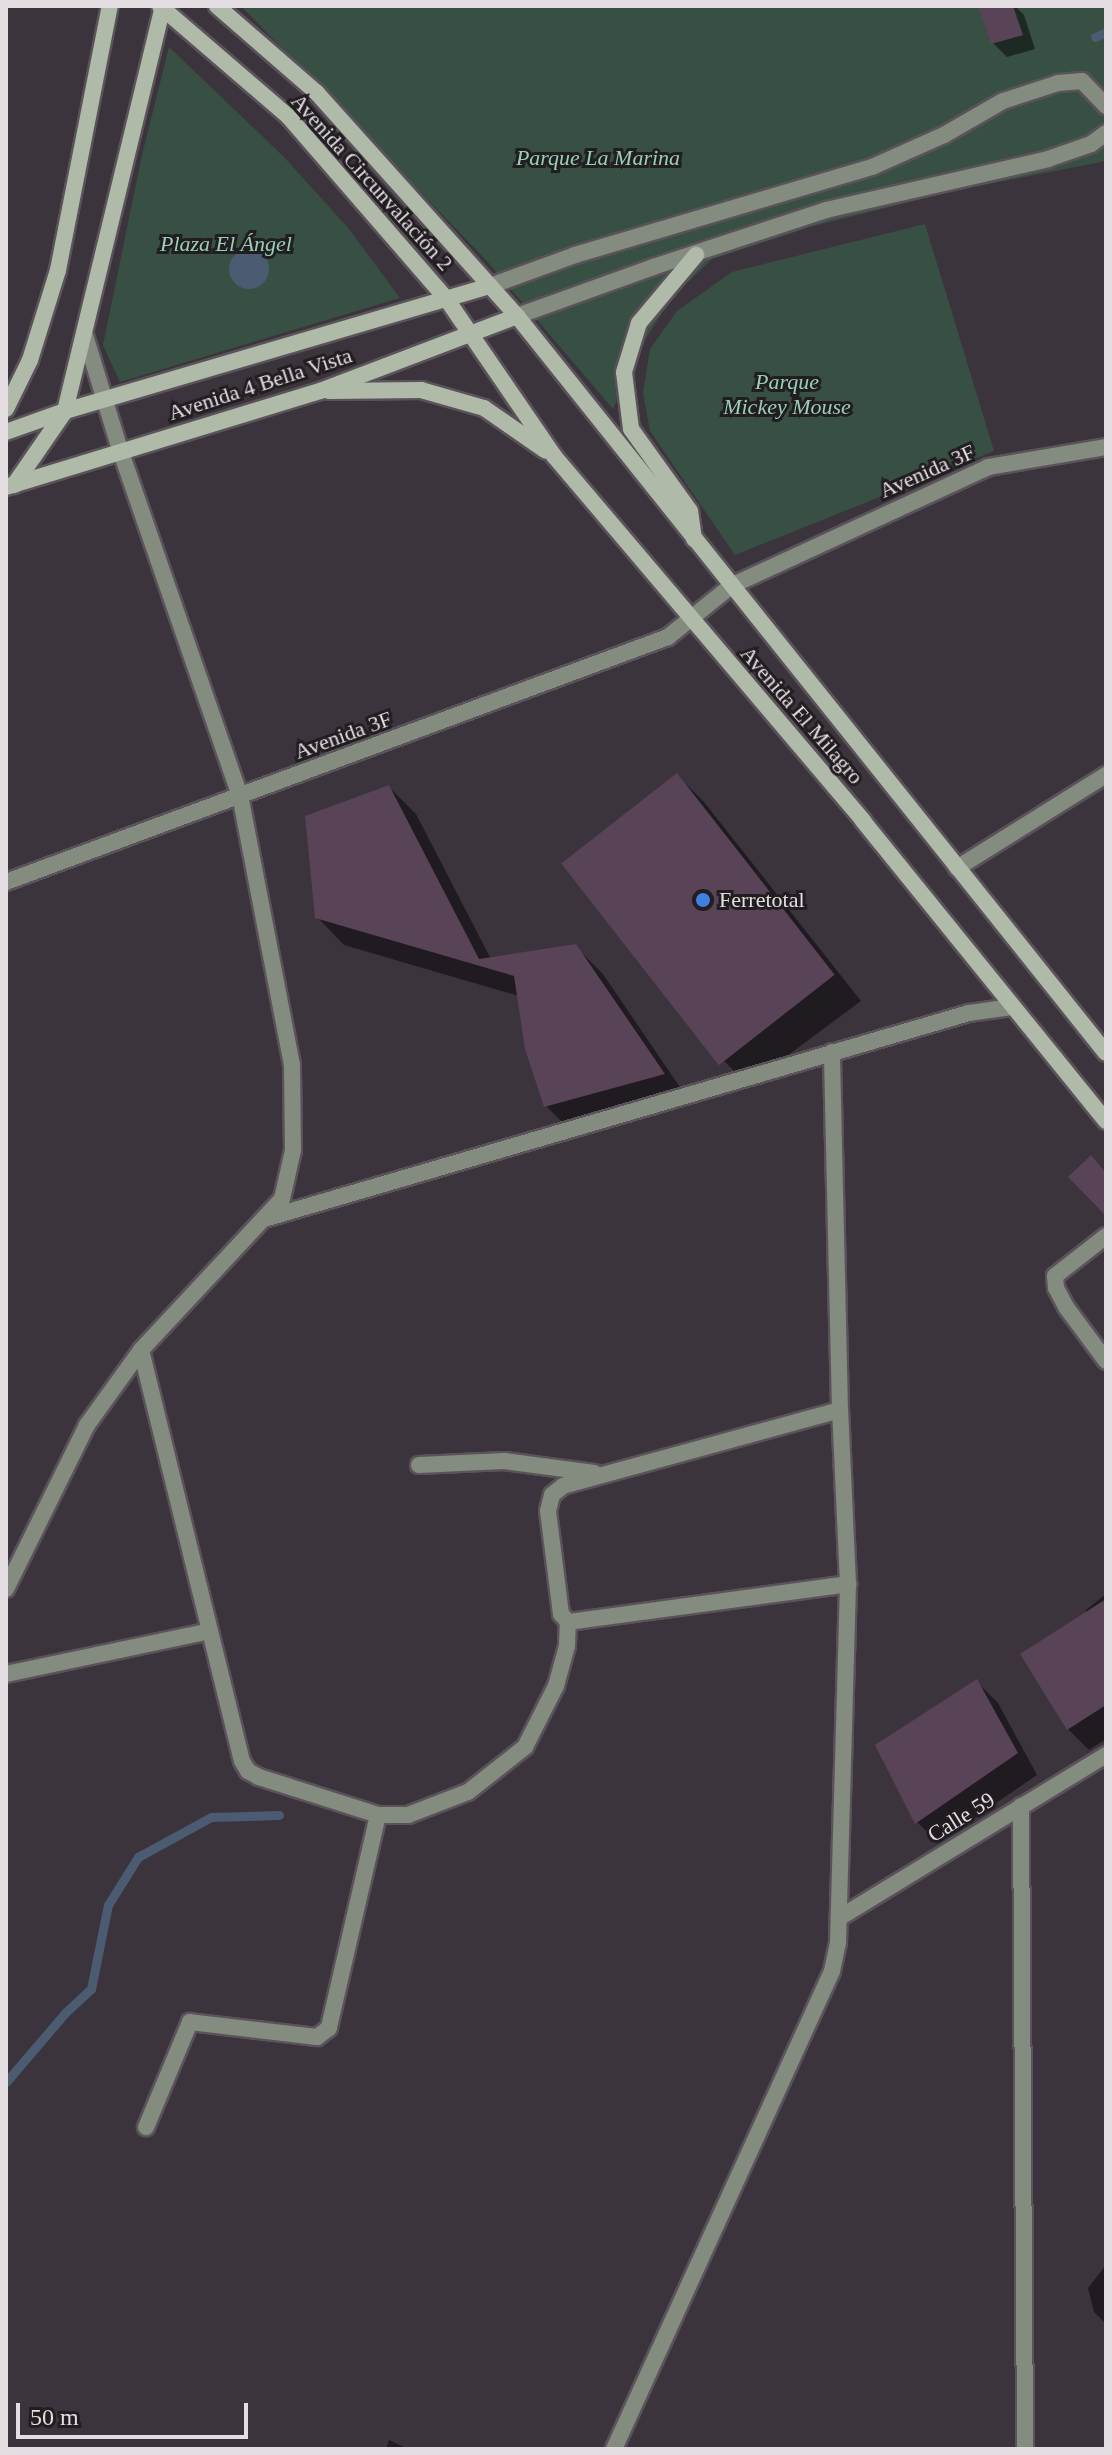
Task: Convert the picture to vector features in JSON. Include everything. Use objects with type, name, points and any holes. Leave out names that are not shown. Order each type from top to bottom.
[{"type":"main road","points":[[6,409],[30,360],[58,270],[110,6]]},
{"type":"main road","name":"Avenida Circunvalación 2","points":[[217,6],[317,93],[517,316]]},
{"type":"main road","name":"Avenida Circunvalación 2","points":[[162,7],[288,116],[448,301],[471,333]]},
{"type":"main road","name":"Avenida 4 Bella Vista","points":[[10,486],[65,411],[162,7]]},
{"type":"main road","points":[[694,540],[690,511],[631,429],[624,372],[639,323],[696,255]]},
{"type":"main road","name":"Avenida 4 Bella Vista","points":[[6,432],[65,411],[448,301],[490,286]]},
{"type":"main road","name":"Avenida 4 Bella Vista","points":[[10,486],[320,391],[517,316]]},
{"type":"main road","name":"Avenida El Milagro","points":[[517,316],[1106,1053]]},
{"type":"main road","name":"Avenida El Milagro","points":[[471,333],[554,456],[863,821],[1106,1121]]},
{"type":"main road","points":[[320,391],[421,390],[484,408],[554,456]]},
{"type":"street","points":[[490,286],[575,255],[872,167],[944,135],[1003,101],[1058,83],[1082,81],[1106,106]]},
{"type":"street","points":[[517,316],[826,210],[1048,159],[1091,144],[1106,133]]},
{"type":"street","points":[[6,1589],[87,1425],[141,1350],[282,1199],[293,1150],[292,1065],[240,796],[121,453],[85,335]]},
{"type":"street","name":"Avenida 3F","points":[[6,882],[668,637],[731,586],[988,467],[1106,447]]},
{"type":"street","points":[[957,868],[1106,775]]},
{"type":"street","points":[[262,1219],[969,1013],[1011,1007]]},
{"type":"street","points":[[614,2449],[832,1971],[839,1918],[848,1584],[840,1410],[832,1052]]},
{"type":"street","points":[[1106,1236],[1055,1276],[1056,1288],[1066,1307],[1106,1361]]},
{"type":"street","points":[[141,1350],[242,1761],[248,1771],[378,1815],[408,1815],[468,1792],[525,1747],[556,1686],[567,1646],[568,1622],[561,1614],[548,1511],[552,1495],[563,1486],[603,1474],[840,1410]]},
{"type":"street","points":[[419,1465],[504,1461],[603,1474]]},
{"type":"street","points":[[568,1622],[848,1584]]},
{"type":"street","points":[[6,1674],[210,1631]]},
{"type":"street","name":"Calle 59","points":[[839,1918],[1106,1755]]},
{"type":"street","points":[[1021,1806],[1025,2449]]},
{"type":"street","points":[[146,2127],[190,2022],[317,2037],[329,2028],[378,1815]]},
{"type":"green space","name":"Parque La Marina","points":[[241,6],[1106,6],[1106,161],[953,191],[810,227],[712,259],[673,296],[637,352],[613,409],[486,260]]},
{"type":"green space","name":"Plaza El Ángel","points":[[169,47],[285,158],[349,229],[400,298],[120,382],[103,345],[142,155]]},
{"type":"green space","name":"Parque Mickey Mouse","points":[[925,224],[994,451],[735,555],[650,431],[643,393],[650,349],[677,311],[732,272]]},
{"type":"water","points":[[249,249],[263,255],[269,269],[263,283],[249,289],[235,283],[229,269],[235,255]]},
{"type":"building","points":[[978,6],[1013,6],[1023,35],[991,44]]},
{"type":"building","points":[[677,773],[835,975],[719,1065],[561,864]]},
{"type":"building","points":[[389,785],[479,959],[576,944],[665,1074],[544,1107],[525,1049],[514,976],[315,918],[305,816]]},
{"type":"building","points":[[1091,1155],[1106,1173],[1106,1216],[1068,1177]]},
{"type":"building","points":[[1106,1599],[1106,1705],[1067,1730],[1020,1654]]},
{"type":"building","points":[[977,1679],[1018,1753],[915,1824],[875,1745]]},
{"type":"waterway","points":[[1095,37],[1106,32]]},
{"type":"waterway","points":[[6,2082],[65,2013],[91,1989],[108,1905],[138,1857],[211,1817],[279,1815]]},
{"type":"place","name":"Ferretotal","points":[[703,900]]}]
